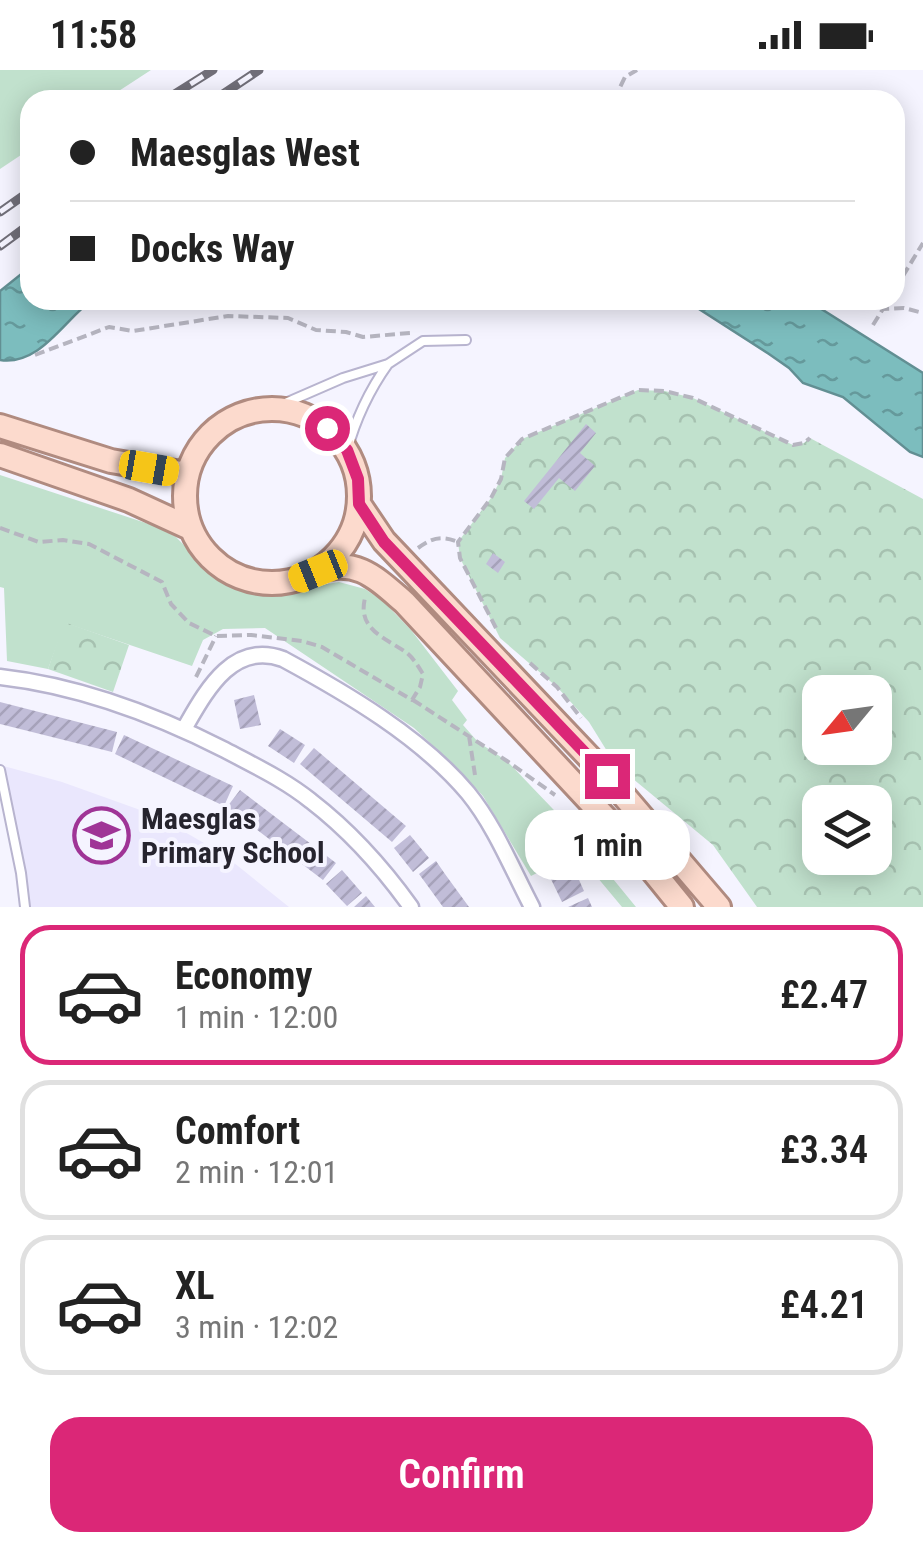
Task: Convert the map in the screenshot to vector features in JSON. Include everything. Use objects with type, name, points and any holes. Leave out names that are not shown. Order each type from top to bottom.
[{"type":"main road","points":[[318,571],[334,558],[352,533],[359,504],[358,479],[347,450],[327,428],[300,413],[274,408],[243,413],[217,428],[200,446],[187,474],[184,498],[190,528],[206,554],[230,573],[259,583],[290,582],[337,564],[379,580],[639,854],[682,907]]},
{"type":"main road","points":[[0,426],[111,461],[187,474]]},
{"type":"main road","points":[[0,455],[129,500],[190,528]]},
{"type":"main road","points":[[359,504],[384,542],[607,776],[719,907]]},
{"type":"street","points":[[184,729],[206,692],[234,662],[256,654],[282,658],[394,727],[446,770],[497,838],[532,907]]},
{"type":"street","points":[[0,678],[43,682],[108,700],[184,729],[272,774],[313,802],[383,868],[411,907]]},
{"type":"lane","points":[[274,408],[343,378],[388,364],[423,341],[466,340]]},
{"type":"lane","points":[[347,450],[370,390],[388,364]]},
{"type":"lane","points":[[0,770],[26,907]]},
{"type":"path","points":[[619,90],[625,77],[636,70]]},
{"type":"path","points":[[905,273],[923,242]]},
{"type":"path","points":[[873,325],[882,310]]},
{"type":"path","points":[[35,354],[109,328],[132,331],[228,316],[288,318],[316,330],[364,338],[410,332],[423,341]]},
{"type":"path","points":[[500,638],[460,558],[458,542],[491,498],[501,479],[505,458],[522,439],[638,390],[666,391],[693,398],[793,445],[810,438]]},
{"type":"path","points":[[0,528],[39,542],[63,540],[101,550],[162,582],[171,604],[189,623],[216,636],[251,634],[322,647],[469,736],[565,802]]},
{"type":"path","points":[[418,548],[431,539],[458,542]]},
{"type":"path","points":[[365,598],[362,610],[368,624],[412,656],[423,674],[412,700]]},
{"type":"path","points":[[206,692],[193,684],[216,636]]},
{"type":"path","points":[[529,662],[572,705]]},
{"type":"path","points":[[469,736],[474,771],[483,796],[476,806]]},
{"type":"shaded area","name":"Maesglas Primary School","points":[[0,765],[157,816],[223,854],[289,907],[25,907]]},
{"type":"green space","points":[[0,70],[151,70],[120,90],[20,90],[20,156],[0,169]]},
{"type":"green space","points":[[638,390],[665,391],[693,398],[793,445],[810,438],[923,499],[923,907],[757,907],[713,845],[615,764],[589,722],[557,687],[500,638],[460,558],[458,542],[491,498],[501,479],[505,458],[522,439]]},
{"type":"green space","points":[[0,475],[155,526],[176,537],[216,578],[240,589],[266,594],[339,582],[365,589],[383,601],[458,691],[452,700],[467,720],[463,725],[478,742],[507,761],[573,830],[636,907],[622,907],[577,853],[531,876],[483,796],[458,769],[414,728],[265,628],[223,629],[203,640],[192,666],[65,623],[48,669],[7,661],[4,588],[0,587]]},
{"type":"green space","points":[[64,622],[129,645],[113,692],[48,669]]},
{"type":"water","points":[[20,275],[20,310],[81,310],[39,349],[14,360],[0,360],[0,291]]},
{"type":"water","points":[[701,310],[823,310],[923,373],[923,457],[910,452],[843,397],[803,383],[769,354]]},
{"type":"building","points":[[586,424],[596,433],[580,453],[595,466],[575,491],[559,478],[534,509],[524,501]]},
{"type":"building","points":[[493,553],[505,562],[498,573],[486,564]]},
{"type":"building","points":[[254,695],[261,725],[240,729],[234,700]]},
{"type":"building","points":[[0,702],[117,732],[112,752],[0,724]]},
{"type":"building","points":[[280,729],[305,745],[294,763],[268,746]]},
{"type":"building","points":[[124,735],[233,786],[224,806],[115,754]]},
{"type":"building","points":[[314,748],[406,826],[392,842],[300,764]]},
{"type":"building","points":[[240,790],[336,863],[323,880],[227,807]]},
{"type":"building","points":[[410,835],[429,858],[413,872],[394,848]]},
{"type":"building","points":[[436,861],[469,907],[443,907],[419,874]]},
{"type":"building","points":[[571,862],[584,891],[562,902],[548,873]]},
{"type":"building","points":[[342,870],[362,893],[347,906],[326,884]]},
{"type":"building","points":[[366,896],[375,907],[354,907]]},
{"type":"building","points":[[588,898],[592,907],[568,907]]},
{"type":"railway","points":[[181,90],[213,70]]},
{"type":"railway","points":[[229,90],[259,70]]},
{"type":"railway","points":[[0,212],[20,198]]},
{"type":"railway","points":[[0,246],[20,231]]},
{"type":"place","name":"Maesglas Primary School","points":[[102,835]]},
{"type":"route","points":[[327,428],[347,450],[358,479],[359,504],[384,542],[607,776]]}]
